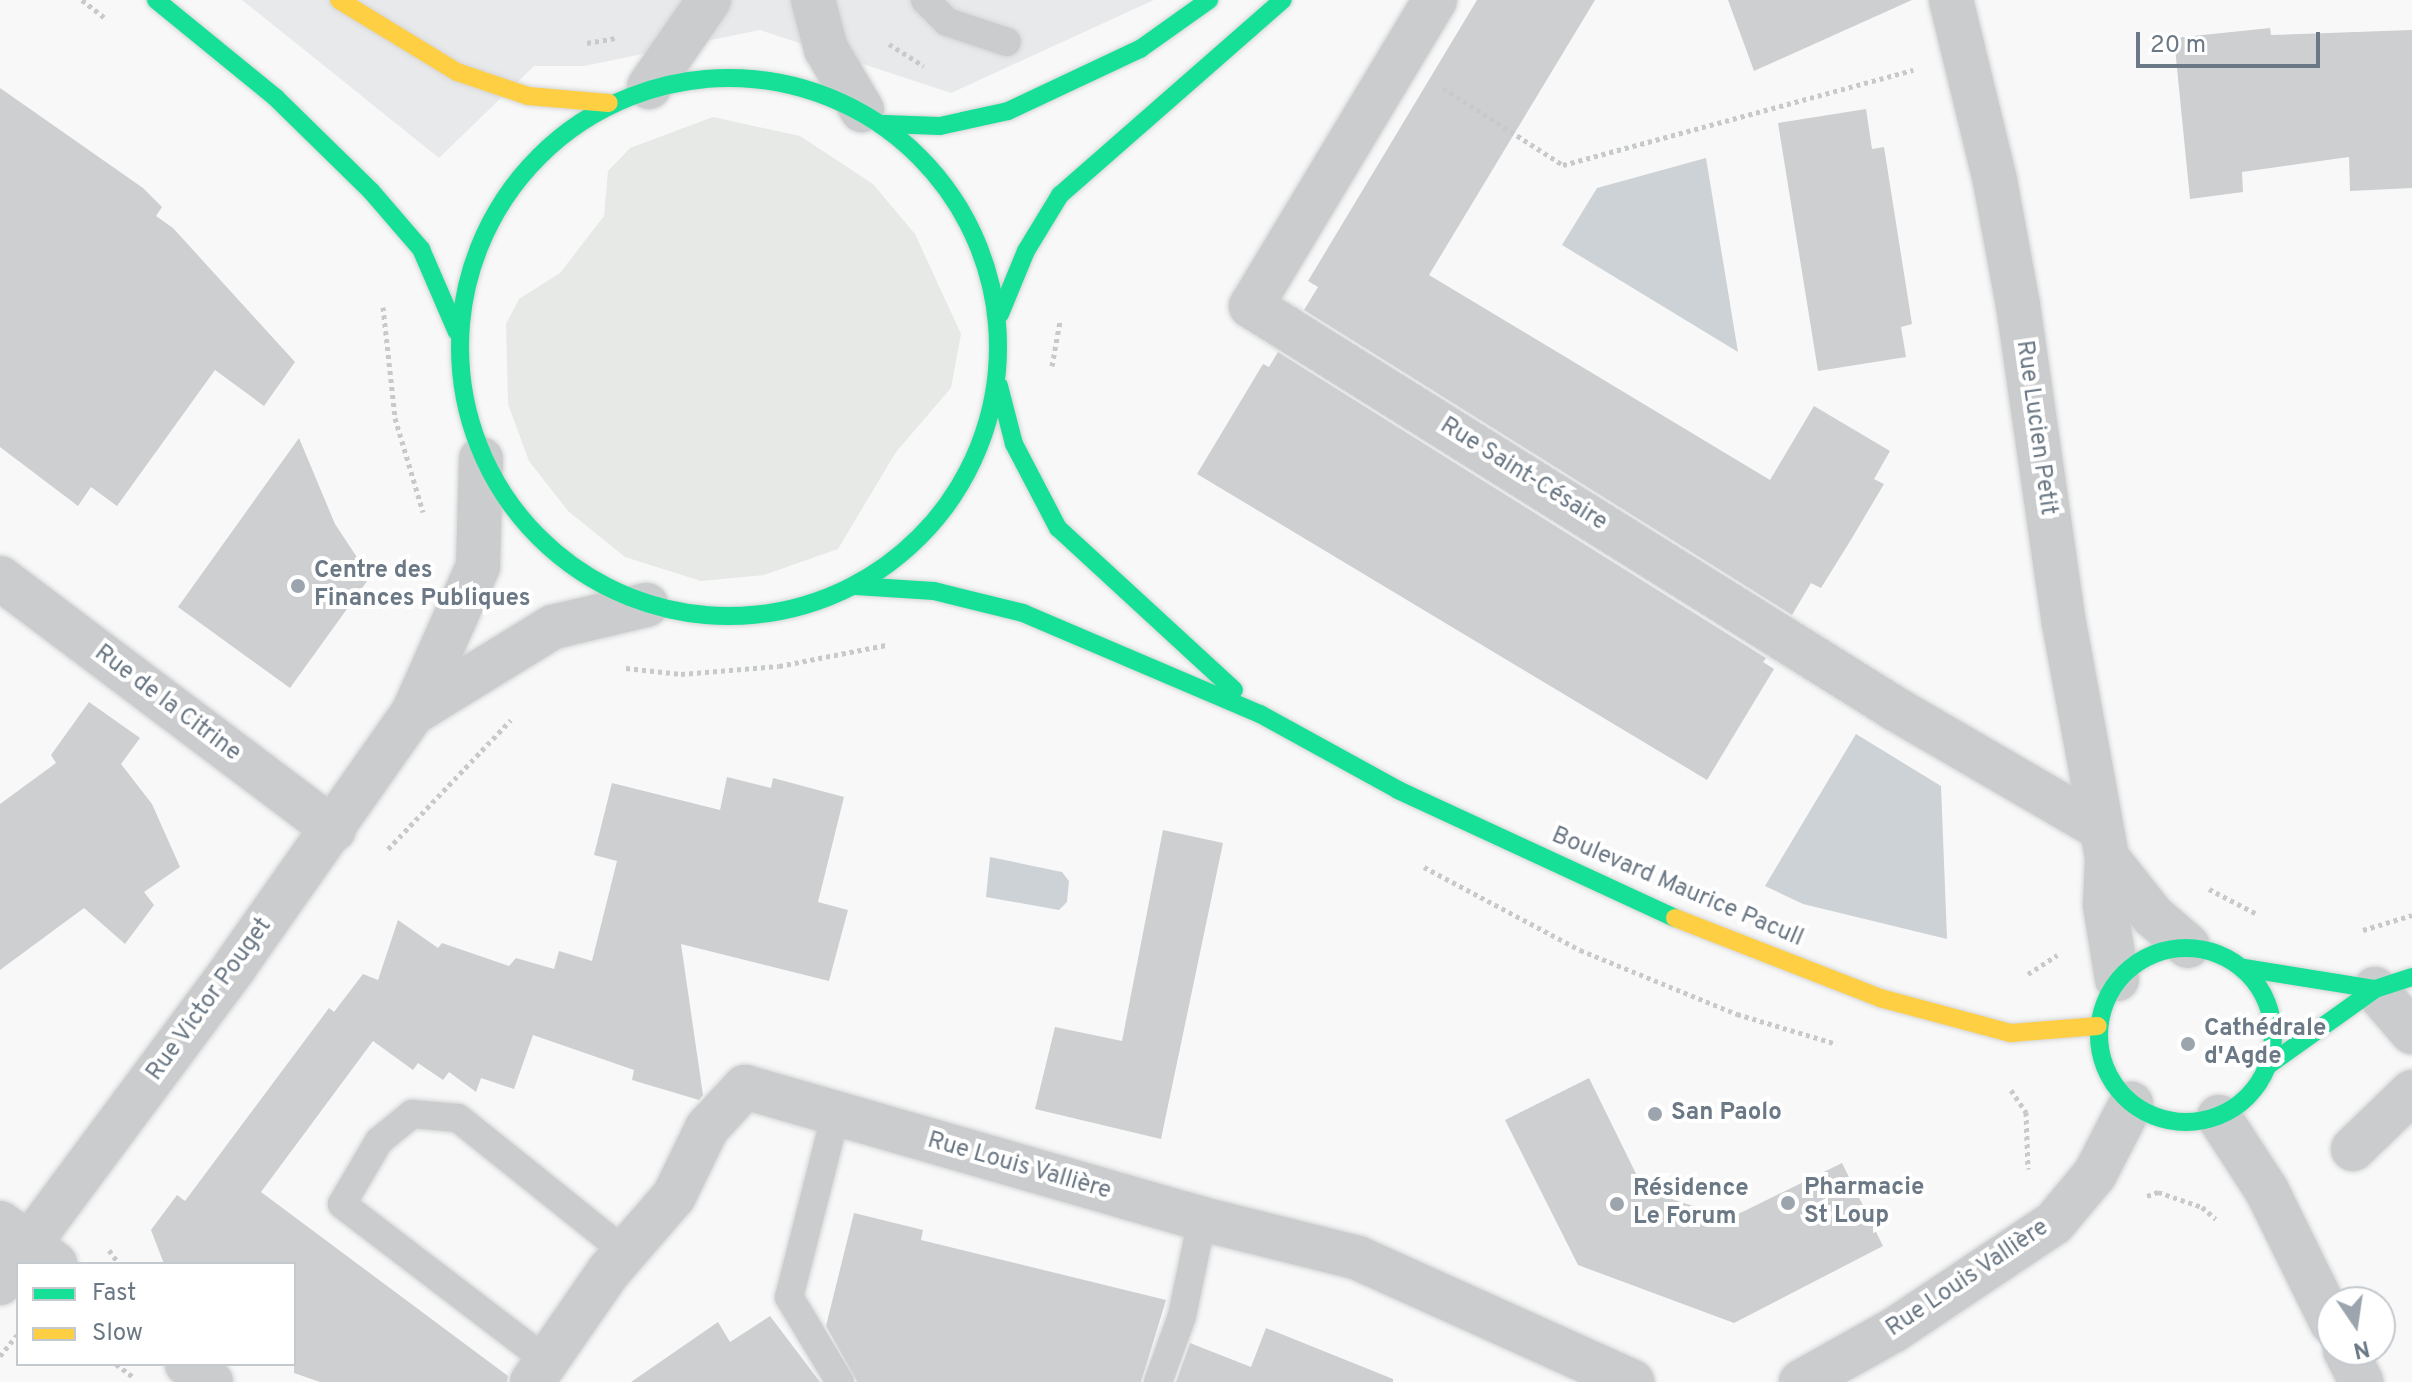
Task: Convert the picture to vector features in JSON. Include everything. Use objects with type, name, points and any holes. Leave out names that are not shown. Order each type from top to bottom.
[{"type":"street","points":[[156,0],[275,97],[371,191],[421,249],[457,332]]},
{"type":"street","points":[[339,0],[457,72],[528,96],[629,95],[758,77],[874,117],[940,126],[1008,111],[1140,49],[1209,0]]},
{"type":"street","points":[[709,0],[629,95],[532,160],[479,239],[457,332],[462,398],[481,459],[521,523],[578,572],[646,605],[717,618],[789,611],[856,586],[933,524],[974,466],[999,386],[1000,314],[963,207],[874,117],[826,49],[813,0]]},
{"type":"street","points":[[1000,314],[1026,251],[1060,195],[1283,0]]},
{"type":"street","name":"Rue Saint-Césaire","points":[[1435,0],[1251,306],[1815,656],[2104,843]]},
{"type":"street","name":"Rue Lucien Petit","points":[[1951,0],[2018,305],[2104,843],[2105,905],[2117,979]]},
{"type":"street","name":"Boulevard Maurice Pacull","points":[[999,386],[1014,444],[1058,528],[1260,714]]},
{"type":"street","name":"Rue Victor Pouget","points":[[0,1283],[334,830],[413,713],[478,566],[481,459]]},
{"type":"street","name":"Rue de la Citrine","points":[[0,578],[334,830]]},
{"type":"street","name":"Boulevard Maurice Pacull","points":[[856,586],[934,591],[1023,613],[1260,714],[1398,790],[1642,905],[1880,998],[2011,1033],[2098,1026]]},
{"type":"street","name":"Rue Victor Pouget","points":[[413,713],[553,627],[646,605]]},
{"type":"street","name":"Rue Lucien Petit","points":[[2104,843],[2153,916],[2188,946]]},
{"type":"street","points":[[2270,1064],[2274,1029],[2266,995],[2244,968],[2218,952],[2188,946],[2148,955],[2117,979],[2098,1026],[2106,1069],[2131,1104],[2159,1119],[2189,1122],[2219,1117],[2251,1096],[2270,1064],[2325,1020],[2394,983]]},
{"type":"street","points":[[2244,968],[2394,983]]},
{"type":"street","points":[[2394,983],[2412,1032]]},
{"type":"street","name":"Rue Louis Vallière","points":[[540,1371],[625,1252],[674,1196],[707,1128],[745,1087],[1202,1219],[1358,1258],[1626,1379]]},
{"type":"street","points":[[2353,1149],[2412,1092]]},
{"type":"street","name":"Rue Louis Vallière","points":[[1801,1382],[1907,1322],[2054,1223],[2095,1174],[2131,1104]]},
{"type":"street","points":[[2219,1117],[2267,1191],[2316,1291]]},
{"type":"street","points":[[190,1366],[211,1382]]},
{"type":"lane","points":[[925,0],[947,22],[1007,42]]},
{"type":"lane","points":[[836,1113],[789,1297],[840,1382]]},
{"type":"lane","points":[[540,1371],[342,1204],[379,1141],[412,1114],[458,1118],[625,1252]]},
{"type":"lane","points":[[1158,1382],[1182,1316],[1202,1219]]},
{"type":"path","points":[[574,44],[615,39],[625,33]]},
{"type":"path","points":[[881,37],[916,64],[932,67]]},
{"type":"path","points":[[1399,60],[1563,165],[1965,57]]},
{"type":"path","points":[[1049,382],[1062,308]]},
{"type":"path","points":[[2194,882],[2268,921]]},
{"type":"path","points":[[2355,933],[2412,915]]},
{"type":"path","points":[[2012,974],[2028,975],[2062,952]]},
{"type":"path","points":[[0,1356],[16,1337]]},
{"type":"path","points":[[119,1366],[141,1382]]},
{"type":"shaded area","points":[[242,0],[1154,0],[951,93],[760,30],[584,66],[534,66],[439,158]]},
{"type":"shaded area","points":[[713,117],[800,136],[873,184],[915,234],[961,334],[951,388],[896,452],[838,549],[764,575],[701,581],[625,557],[568,511],[529,461],[508,404],[506,324],[519,299],[560,273],[604,216],[608,171],[630,148]]},
{"type":"shaded area","points":[[1706,158],[1738,352],[1562,245],[1597,188]]},
{"type":"shaded area","points":[[1856,734],[1941,786],[1947,939],[1803,904],[1765,886]]},
{"type":"shaded area","points":[[990,857],[1062,872],[1069,881],[1067,902],[1059,910],[986,897]]},
{"type":"building","points":[[1477,0],[1595,0],[1429,275],[1770,480],[1814,406],[1890,451],[1874,479],[1884,484],[1852,538],[1821,588],[1811,583],[1792,615],[1304,310],[1318,287],[1308,281]]},
{"type":"building","points":[[1728,0],[1912,0],[1754,71]]},
{"type":"building","points":[[2270,28],[2271,35],[2412,30],[2412,188],[2350,191],[2349,157],[2242,172],[2243,192],[2190,199],[2174,38]]},
{"type":"building","points":[[0,88],[143,188],[162,207],[156,216],[173,228],[295,362],[264,406],[215,370],[117,506],[91,487],[78,506],[0,447]]},
{"type":"building","points":[[1866,109],[1872,149],[1884,147],[1912,324],[1901,327],[1906,357],[1818,371],[1778,123]]},
{"type":"building","points":[[1278,352],[1766,658],[1763,662],[1774,669],[1707,780],[1197,474],[1263,364],[1269,367]]},
{"type":"building","points":[[299,438],[335,524],[370,577],[290,688],[178,607]]},
{"type":"building","points":[[89,702],[140,738],[121,764],[152,804],[180,867],[144,892],[154,905],[125,944],[84,908],[0,970],[0,804],[56,763],[51,755]]},
{"type":"building","points":[[727,777],[771,788],[773,778],[844,797],[818,902],[848,910],[829,981],[681,944],[703,1095],[699,1100],[632,1080],[634,1070],[533,1035],[514,1089],[481,1078],[476,1092],[449,1072],[443,1080],[418,1063],[413,1070],[373,1041],[261,1192],[508,1376],[507,1382],[320,1382],[294,1373],[296,1262],[163,1262],[151,1230],[177,1195],[185,1201],[329,1008],[334,1012],[363,974],[378,980],[398,920],[438,948],[442,943],[509,966],[516,958],[554,969],[559,951],[592,961],[617,861],[594,855],[612,783],[720,810]]},
{"type":"building","points":[[1163,830],[1223,843],[1161,1139],[1035,1109],[1055,1027],[1122,1041]]},
{"type":"building","name":"Résidence Le Forum","points":[[1589,1078],[1644,1190],[1730,1218],[1842,1163],[1883,1246],[1734,1323],[1578,1265],[1505,1120]]},
{"type":"building","points":[[854,1213],[923,1230],[921,1240],[1166,1300],[1141,1382],[857,1382],[826,1326]]},
{"type":"building","points":[[770,1316],[820,1382],[631,1382],[718,1322],[730,1342]]},
{"type":"building","points":[[1266,1328],[1393,1379],[1393,1382],[1176,1382],[1190,1343],[1251,1367]]},
{"type":"traffic: fast","points":[[156,0],[275,97],[371,191],[421,249],[457,332]]},
{"type":"traffic: fast","points":[[885,124],[940,126],[1008,111],[1140,49],[1209,0]]},
{"type":"traffic: fast","points":[[1000,314],[1026,251],[1060,195],[1283,0]]},
{"type":"traffic: fast","points":[[729,78],[782,83],[832,98],[879,123],[920,156],[953,197],[978,244],[993,294],[998,347],[993,400],[978,450],[953,497],[920,538],[879,571],[832,596],[782,611],[729,616],[676,611],[626,596],[579,571],[538,538],[505,497],[480,450],[465,400],[460,347],[465,294],[480,244],[505,197],[538,156],[579,123],[626,98],[676,83],[729,78]]},
{"type":"traffic: fast","points":[[999,386],[1014,444],[1058,528],[1234,690]]},
{"type":"traffic: fast","points":[[856,586],[934,591],[1023,613],[1260,714],[1398,790],[1675,918]]},
{"type":"traffic: fast","points":[[2186,948],[2219,954],[2248,973],[2267,1002],[2273,1035],[2267,1068],[2248,1097],[2219,1116],[2186,1122],[2153,1116],[2124,1097],[2105,1068],[2099,1035],[2105,1002],[2124,973],[2153,954],[2186,948]]},
{"type":"traffic: fast","points":[[2244,968],[2375,989]]},
{"type":"traffic: fast","points":[[2270,1064],[2375,989],[2412,977]]},
{"type":"traffic: slow","points":[[339,0],[457,72],[528,96],[609,103]]},
{"type":"traffic: slow","points":[[1675,918],[1880,998],[2011,1033],[2098,1026]]},
{"type":"place","name":"Centre des Finances Publiques","points":[[298,586]]},
{"type":"place","name":"Cathédrale d'Agde","points":[[2188,1044]]},
{"type":"place","name":"San Paolo","points":[[1655,1114]]},
{"type":"place","name":"Pharmacie St Loup","points":[[1788,1203]]},
{"type":"place","name":"Résidence Le Forum","points":[[1617,1204]]}]
